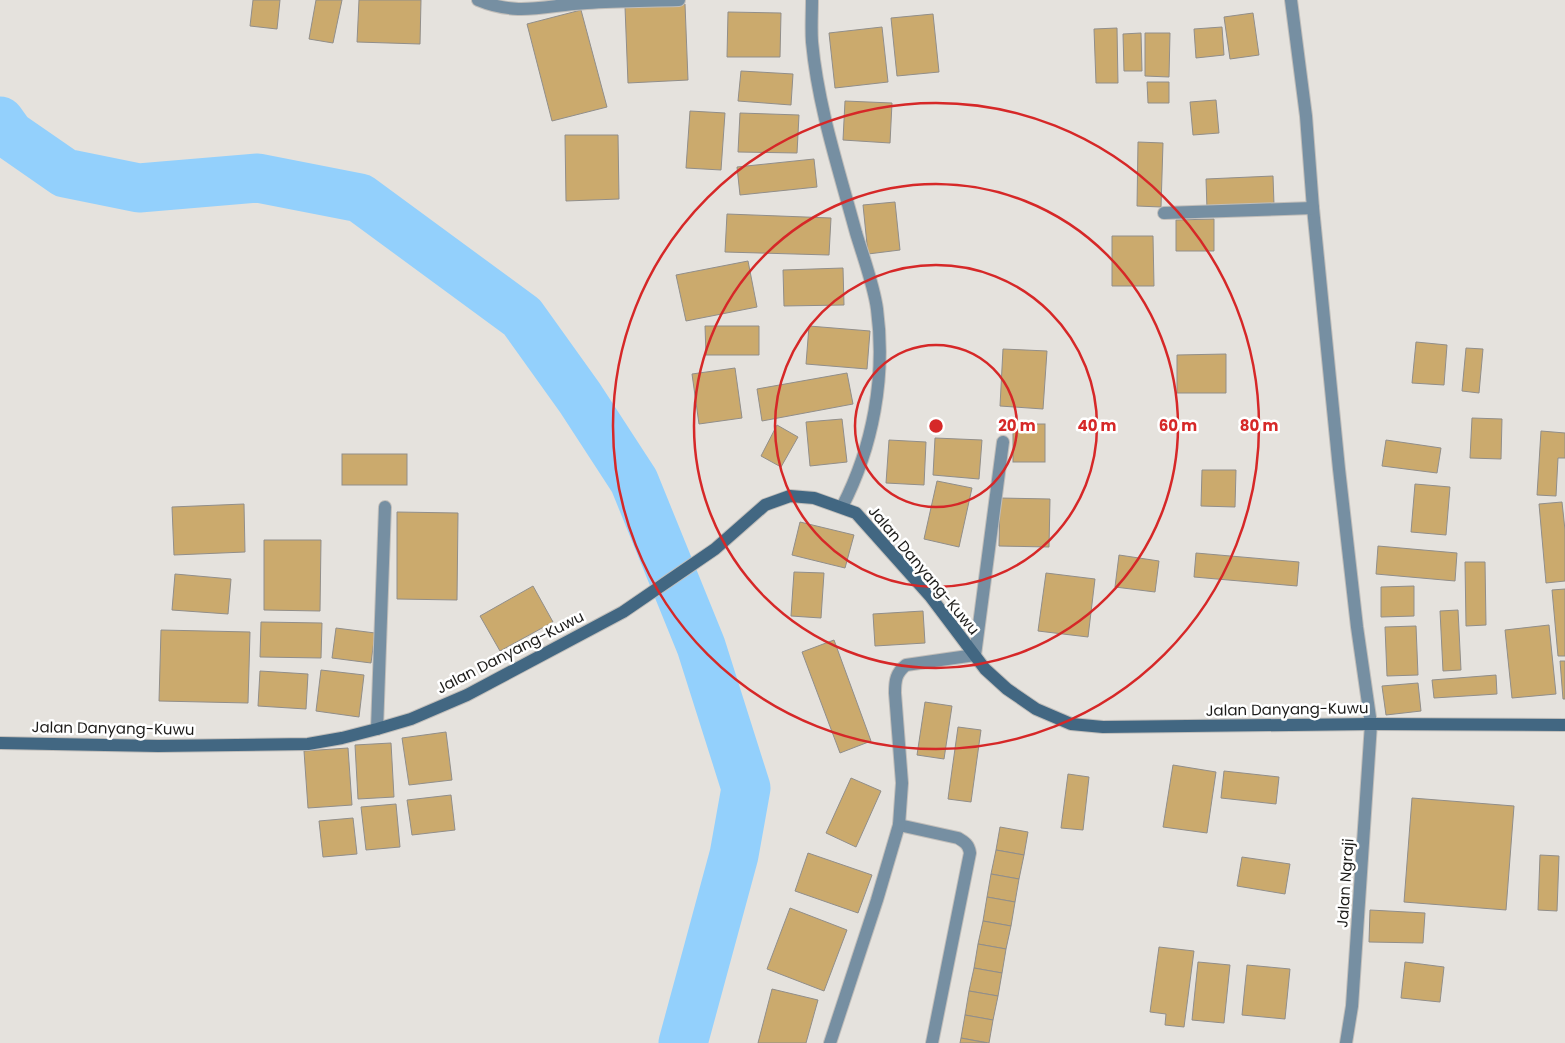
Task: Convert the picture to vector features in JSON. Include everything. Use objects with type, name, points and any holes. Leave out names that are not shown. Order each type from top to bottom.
[{"type":"main road","name":"Jalan Danyang-Kuwu","points":[[0,743],[158,746],[308,744],[377,729],[411,718],[467,695],[623,612],[715,549],[765,505],[790,496],[814,498],[856,513],[930,596],[985,669],[1007,689],[1036,709],[1071,724],[1103,727],[1371,724],[1565,725]]},
{"type":"street","points":[[478,0],[495,7],[518,10],[586,3],[679,0]]},
{"type":"street","points":[[812,0],[812,41],[822,107],[877,308],[880,352],[876,406],[863,460],[842,507]]},
{"type":"street","name":"Jalan Ngraji","points":[[1291,0],[1306,116],[1312,208],[1356,617],[1371,724],[1352,1006],[1346,1043]]},
{"type":"street","points":[[1164,213],[1312,208]]},
{"type":"street","points":[[830,1043],[877,900],[899,825],[902,783],[895,680],[899,671],[906,665],[975,655],[1003,442]]},
{"type":"street","points":[[377,729],[385,507]]},
{"type":"street","points":[[899,825],[958,838],[969,847],[970,853],[932,1043]]},
{"type":"building","points":[[253,0],[280,0],[277,29],[250,26]]},
{"type":"building","points":[[316,0],[342,0],[333,43],[309,39]]},
{"type":"building","points":[[359,0],[421,0],[420,44],[357,42]]},
{"type":"building","points":[[685,4],[688,80],[628,83],[625,7]]},
{"type":"building","points":[[581,10],[607,107],[552,121],[527,24]]},
{"type":"building","points":[[728,12],[781,13],[780,57],[727,57]]},
{"type":"building","points":[[1253,13],[1259,55],[1230,59],[1224,17]]},
{"type":"building","points":[[933,14],[939,72],[897,76],[891,18]]},
{"type":"building","points":[[882,27],[888,82],[835,88],[829,33]]},
{"type":"building","points":[[1222,27],[1224,55],[1196,58],[1194,29]]},
{"type":"building","points":[[1117,28],[1118,83],[1096,83],[1094,29]]},
{"type":"building","points":[[1141,33],[1142,71],[1124,71],[1123,34]]},
{"type":"building","points":[[1145,33],[1170,33],[1169,77],[1145,76]]},
{"type":"building","points":[[741,71],[793,74],[791,105],[738,101]]},
{"type":"building","points":[[1147,82],[1169,82],[1169,103],[1148,103]]},
{"type":"building","points":[[1216,100],[1219,133],[1193,135],[1190,102]]},
{"type":"building","points":[[845,101],[892,103],[890,143],[843,140]]},
{"type":"building","points":[[690,111],[725,113],[721,170],[686,168]]},
{"type":"building","points":[[740,113],[799,115],[797,153],[738,152]]},
{"type":"building","points":[[565,135],[618,135],[619,199],[566,201]]},
{"type":"building","points":[[1138,142],[1163,143],[1161,207],[1137,206]]},
{"type":"building","points":[[814,159],[817,187],[740,195],[737,167]]},
{"type":"building","points":[[1273,176],[1274,205],[1207,209],[1206,179]]},
{"type":"building","points":[[895,202],[900,250],[868,254],[863,205]]},
{"type":"building","points":[[727,214],[831,218],[829,255],[725,252]]},
{"type":"building","points":[[1214,219],[1214,251],[1176,251],[1176,220]]},
{"type":"building","points":[[1112,236],[1153,236],[1154,286],[1112,286]]},
{"type":"building","points":[[748,261],[757,307],[686,321],[676,275]]},
{"type":"building","points":[[843,268],[844,305],[784,306],[783,270]]},
{"type":"building","points":[[705,326],[759,326],[759,355],[706,355]]},
{"type":"building","points":[[809,326],[870,331],[867,369],[806,364]]},
{"type":"building","points":[[1416,342],[1447,345],[1444,385],[1412,383]]},
{"type":"building","points":[[1466,348],[1483,349],[1479,393],[1462,391]]},
{"type":"building","points":[[1003,349],[1047,351],[1043,409],[1000,406]]},
{"type":"building","points":[[1226,354],[1226,393],[1177,393],[1177,355]]},
{"type":"building","points":[[735,368],[742,418],[699,424],[692,374]]},
{"type":"building","points":[[847,373],[853,404],[762,421],[757,389]]},
{"type":"building","points":[[1472,418],[1502,419],[1501,459],[1470,458]]},
{"type":"building","points":[[842,419],[847,462],[810,466],[806,422]]},
{"type":"building","points":[[1013,424],[1045,424],[1045,462],[1013,462]]},
{"type":"building","points":[[777,425],[798,437],[781,467],[761,456]]},
{"type":"building","points":[[1541,431],[1565,433],[1565,458],[1558,458],[1556,496],[1537,495]]},
{"type":"building","points":[[935,438],[982,440],[979,479],[933,475]]},
{"type":"building","points":[[889,440],[926,442],[924,485],[886,483]]},
{"type":"building","points":[[1386,440],[1441,448],[1437,473],[1382,466]]},
{"type":"building","points":[[342,454],[407,454],[407,485],[342,485]]},
{"type":"building","points":[[1202,470],[1236,470],[1235,507],[1201,506]]},
{"type":"building","points":[[937,481],[972,488],[959,547],[924,539]]},
{"type":"building","points":[[1415,484],[1450,487],[1446,535],[1411,532]]},
{"type":"building","points":[[1000,498],[1050,499],[1049,547],[999,546]]},
{"type":"building","points":[[1562,502],[1565,530],[1565,581],[1546,583],[1539,504]]},
{"type":"building","points":[[244,504],[245,552],[174,555],[172,507]]},
{"type":"building","points":[[397,512],[458,513],[457,600],[397,599]]},
{"type":"building","points":[[800,522],[854,535],[845,568],[792,555]]},
{"type":"building","points":[[264,540],[321,540],[320,611],[264,610]]},
{"type":"building","points":[[1378,546],[1457,553],[1455,581],[1376,574]]},
{"type":"building","points":[[1196,553],[1299,562],[1297,586],[1194,577]]},
{"type":"building","points":[[1119,555],[1159,561],[1155,592],[1115,587]]},
{"type":"building","points":[[1465,562],[1485,562],[1486,625],[1466,626]]},
{"type":"building","points":[[794,572],[824,573],[821,618],[791,616]]},
{"type":"building","points":[[1046,573],[1095,579],[1088,637],[1038,631]]},
{"type":"building","points":[[175,574],[231,579],[228,614],[172,610]]},
{"type":"building","points":[[533,586],[553,622],[500,651],[480,616]]},
{"type":"building","points":[[1414,586],[1414,616],[1381,617],[1381,587]]},
{"type":"building","points":[[1565,589],[1565,656],[1558,656],[1552,590]]},
{"type":"building","points":[[1458,610],[1461,670],[1443,671],[1440,611]]},
{"type":"building","points":[[923,611],[925,643],[875,646],[873,614]]},
{"type":"building","points":[[261,622],[322,623],[321,658],[260,657]]},
{"type":"building","points":[[1549,625],[1556,694],[1512,698],[1505,630]]},
{"type":"building","points":[[1416,626],[1418,675],[1387,676],[1385,627]]},
{"type":"building","points":[[336,628],[375,633],[371,663],[332,658]]},
{"type":"building","points":[[161,630],[250,632],[248,703],[159,701]]},
{"type":"building","points":[[834,640],[871,741],[840,753],[802,652]]},
{"type":"building","points":[[1560,661],[1565,661],[1565,699],[1563,699]]},
{"type":"building","points":[[321,670],[364,675],[359,717],[316,711]]},
{"type":"building","points":[[260,671],[308,674],[306,709],[258,706]]},
{"type":"building","points":[[1496,675],[1497,694],[1434,698],[1432,680]]},
{"type":"building","points":[[1418,683],[1421,711],[1386,715],[1382,686]]},
{"type":"building","points":[[925,702],[952,706],[944,759],[917,755]]},
{"type":"building","points":[[958,727],[981,730],[971,802],[948,799]]},
{"type":"building","points":[[446,732],[452,780],[409,785],[402,738]]},
{"type":"building","points":[[391,743],[394,797],[358,799],[355,745]]},
{"type":"building","points":[[348,748],[352,805],[308,808],[304,751]]},
{"type":"building","points":[[1173,765],[1216,772],[1207,833],[1163,827]]},
{"type":"building","points":[[1224,771],[1279,777],[1276,804],[1221,798]]},
{"type":"building","points":[[1068,774],[1089,777],[1083,830],[1061,828]]},
{"type":"building","points":[[851,778],[881,791],[856,847],[826,833]]},
{"type":"building","points":[[451,795],[455,830],[412,835],[407,800]]},
{"type":"building","points":[[1412,798],[1514,806],[1506,910],[1404,902]]},
{"type":"building","points":[[396,804],[400,847],[366,850],[361,807]]},
{"type":"building","points":[[353,818],[357,854],[323,857],[319,821]]},
{"type":"building","points":[[1000,827],[1028,832],[1024,855],[996,850]]},
{"type":"building","points":[[996,850],[1024,855],[1019,879],[991,874]]},
{"type":"building","points":[[808,853],[872,875],[858,913],[795,891]]},
{"type":"building","points":[[1540,855],[1559,856],[1557,911],[1538,910]]},
{"type":"building","points":[[1242,857],[1290,864],[1285,894],[1237,886]]},
{"type":"building","points":[[991,874],[1019,879],[1015,902],[987,897]]},
{"type":"building","points":[[987,897],[1015,902],[1011,926],[983,921]]},
{"type":"building","points":[[790,908],[847,930],[824,991],[767,969]]},
{"type":"building","points":[[1370,910],[1425,913],[1423,943],[1369,942]]},
{"type":"building","points":[[983,921],[1011,926],[1006,949],[978,944]]},
{"type":"building","points":[[978,944],[1006,949],[1002,973],[974,968]]},
{"type":"building","points":[[1159,947],[1194,951],[1184,1027],[1165,1025],[1166,1014],[1150,1012]]},
{"type":"building","points":[[1198,962],[1230,965],[1224,1023],[1192,1020]]},
{"type":"building","points":[[1405,962],[1444,967],[1440,1002],[1401,998]]},
{"type":"building","points":[[1247,965],[1290,969],[1285,1019],[1242,1015]]},
{"type":"building","points":[[974,968],[1002,973],[998,996],[969,991]]},
{"type":"building","points":[[772,989],[818,1000],[806,1043],[758,1043]]},
{"type":"building","points":[[969,991],[998,996],[993,1020],[965,1015]]},
{"type":"building","points":[[965,1015],[993,1020],[989,1043],[961,1038]]},
{"type":"building","points":[[961,1038],[987,1043],[960,1043]]},
{"type":"waterway","points":[[0,121],[10,135],[65,173],[139,188],[258,178],[360,198],[522,317],[580,398],[634,481],[701,646],[746,788],[734,855],[683,1043]]}]
